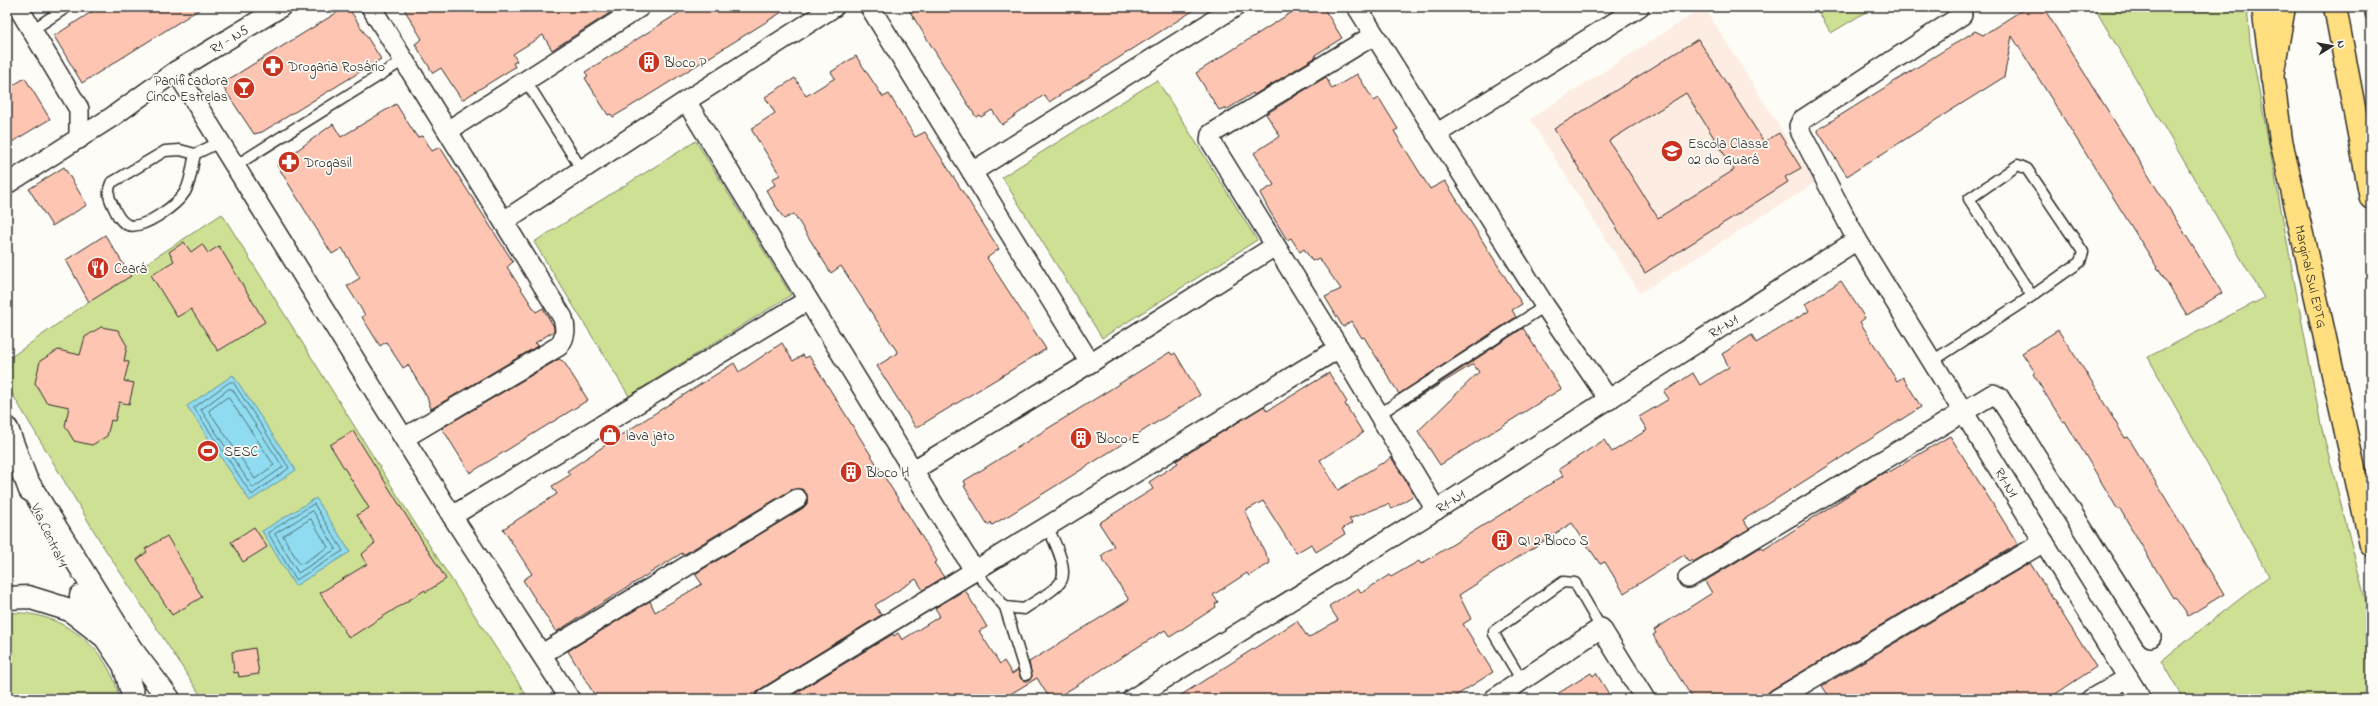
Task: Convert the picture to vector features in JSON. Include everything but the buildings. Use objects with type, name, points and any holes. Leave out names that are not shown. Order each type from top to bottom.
[{"type":"main road","name":"Marginal Sul EPTG","points":[[2263,7],[2281,140],[2371,545]]},
{"type":"main road","points":[[2272,77],[2284,7]]},
{"type":"main road","points":[[2335,7],[2371,198]]},
{"type":"main road","name":"Via Central 1","points":[[7,429],[24,476],[53,546],[105,637]]},
{"type":"main road","points":[[24,476],[131,649],[169,699]]},
{"type":"main road","points":[[7,598],[28,597],[70,610],[105,637],[124,665],[151,699]]},
{"type":"main road","points":[[124,665],[134,699]]},
{"type":"street","points":[[18,7],[79,109],[79,138]]},
{"type":"street","name":"R1 - N5","points":[[7,184],[112,117],[176,71],[281,7]]},
{"type":"street","points":[[371,7],[449,130],[564,318],[566,329],[563,340],[559,346],[404,438]]},
{"type":"street","points":[[449,130],[640,7]]},
{"type":"street","points":[[504,221],[686,101],[834,7]]},
{"type":"street","points":[[870,7],[1090,363]]},
{"type":"street","points":[[972,172],[1235,7]]},
{"type":"street","points":[[1357,7],[1546,306],[1609,400]]},
{"type":"street","points":[[1436,134],[1639,7]]},
{"type":"street","points":[[1857,240],[1800,133],[1799,126],[1802,120],[1962,15]]},
{"type":"street","points":[[1374,35],[1211,134],[1210,143],[1339,348],[1436,510]]},
{"type":"street","points":[[176,71],[452,516],[570,699]]},
{"type":"street","points":[[686,101],[974,570]]},
{"type":"street","points":[[79,109],[112,117]]},
{"type":"street","name":"R1-N1","points":[[1144,696],[1857,240],[1931,362],[2141,699]]},
{"type":"street","points":[[912,471],[1090,363],[1275,246]]},
{"type":"street","points":[[452,516],[808,300]]},
{"type":"street","points":[[765,699],[1339,348]]},
{"type":"street","points":[[1688,578],[1992,394],[1998,397],[2151,637]]},
{"type":"street","points":[[542,654],[797,499]]},
{"type":"street","points":[[1777,699],[2044,542]]},
{"type":"street","points":[[1494,699],[1601,628],[1645,699]]},
{"type":"street","points":[[2091,699],[2128,678]]},
{"type":"lane","points":[[32,30],[67,7]]},
{"type":"lane","points":[[2370,7],[2371,15]]},
{"type":"lane","points":[[235,166],[404,60]]},
{"type":"lane","points":[[526,81],[582,170]]},
{"type":"lane","points":[[195,154],[185,192],[171,208],[134,226],[127,225],[120,219],[108,197],[110,183],[165,151],[180,150],[195,154],[220,142]]},
{"type":"lane","points":[[1931,362],[2032,296],[2080,262],[2083,252],[2027,169],[2018,165],[1969,199],[2032,296]]},
{"type":"lane","points":[[1378,415],[1546,306]]},
{"type":"lane","points":[[1004,607],[1024,609],[1060,583],[1063,573],[1063,563],[1047,526]]},
{"type":"lane","points":[[974,570],[1004,607],[1026,675]]},
{"type":"lane","points":[[1522,681],[1494,634],[1494,631],[1563,582],[1575,583],[1601,628]]},
{"type":"shaded area","name":"Escola Classe 02 do Guará","points":[[1704,7],[1815,183],[1640,293],[1530,119]]},
{"type":"green space","points":[[1816,7],[1874,7],[1831,33]]},
{"type":"green space","points":[[2094,7],[2247,7],[2250,42],[2321,425],[2371,622],[2371,699],[2183,699],[2161,661],[2269,576],[2148,357],[2264,298]]},
{"type":"green space","points":[[1157,80],[1257,240],[1102,338],[1002,177]]},
{"type":"green space","points":[[696,141],[791,295],[629,396],[534,242]]},
{"type":"green space","name":"SESC","points":[[222,214],[411,517],[529,699],[203,699],[103,546],[7,385],[7,360],[98,295]]},
{"type":"green space","points":[[7,613],[26,613],[45,617],[63,625],[79,635],[93,648],[105,663],[114,680],[119,699],[7,699]]},
{"type":"water","points":[[233,375],[296,470],[250,501],[187,406]]},
{"type":"water","points":[[316,498],[350,552],[295,586],[262,531]]},
{"type":"place","name":"Bloco P","points":[[649,62]]},
{"type":"place","name":"Drogaria Rosário","points":[[273,66]]},
{"type":"place","name":"Panificadora Cinco Estrelas","points":[[244,88]]},
{"type":"place","name":"Escola Classe 02 do Guará","points":[[1672,151]]},
{"type":"place","name":"Drogasil","points":[[289,162]]},
{"type":"place","name":"Ceará","points":[[98,268]]},
{"type":"place","name":"lava jato","points":[[610,435]]},
{"type":"place","name":"Bloco E","points":[[1081,438]]},
{"type":"place","name":"SESC","points":[[208,451]]},
{"type":"place","name":"Bloco H","points":[[851,472]]},
{"type":"place","name":"QI 2 Bloco S","points":[[1502,540]]}]
